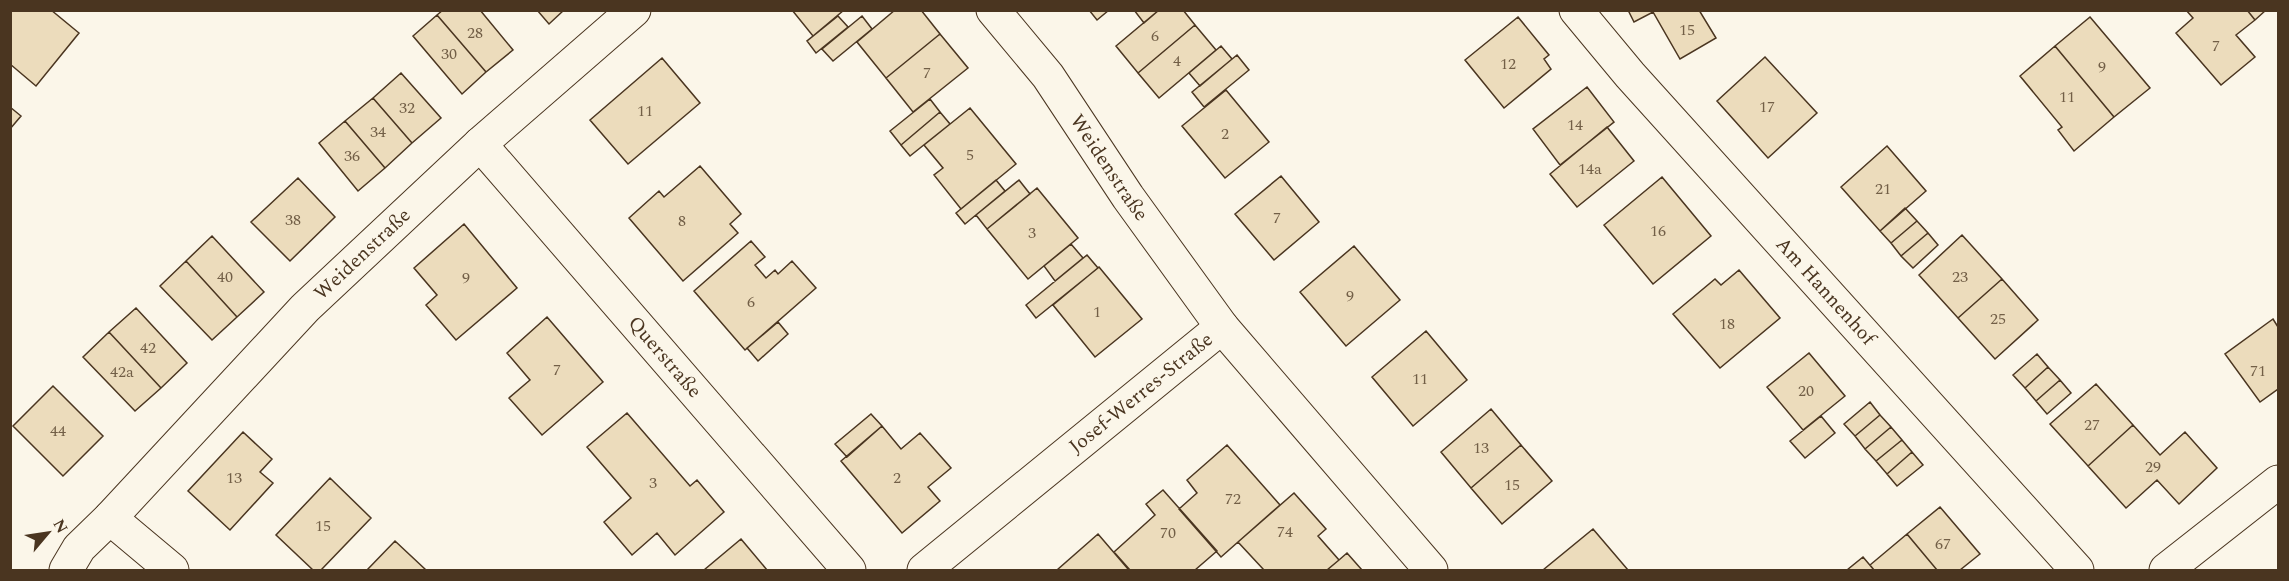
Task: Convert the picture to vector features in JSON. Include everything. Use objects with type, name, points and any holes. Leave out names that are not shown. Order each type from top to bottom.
[{"type":"street","name":"Weidenstraße","points":[[66,570],[79,548],[110,518],[305,308],[480,144],[634,10]]},
{"type":"street","name":"Weidenstraße","points":[[993,10],[1048,76],[1128,197],[1222,327]]},
{"type":"street","name":"Am Hannenhof","points":[[1576,10],[1630,75],[2077,570]]},
{"type":"street","name":"Querstraße","points":[[480,144],[849,570]]},
{"type":"street","name":"Josef-Werres-Straße","points":[[924,570],[1222,327],[1431,570]]},
{"type":"street","points":[[2170,569],[2278,482]]},
{"type":"street","points":[[110,518],[172,570]]},
{"type":"building","points":[[10,10],[51,10],[79,33],[36,86],[10,64]]},
{"type":"building","points":[[443,10],[480,10],[513,50],[486,72],[437,15]]},
{"type":"building","points":[[537,10],[564,10],[549,24]]},
{"type":"building","points":[[792,10],[844,10],[813,36]]},
{"type":"building","points":[[895,10],[921,10],[940,34],[886,78],[857,42]]},
{"type":"building","points":[[1089,10],[1109,10],[1097,20]]},
{"type":"building","points":[[1134,10],[1159,10],[1144,23]]},
{"type":"building","points":[[1159,10],[1183,10],[1195,25],[1138,73],[1116,46]]},
{"type":"building","points":[[1628,10],[1699,10],[1716,38],[1680,59],[1653,12],[1634,22]]},
{"type":"building","points":[[2186,10],[2247,10],[2255,20],[2236,35],[2255,57],[2221,85],[2176,33],[2193,18]]},
{"type":"building","points":[[2247,10],[2266,10],[2255,20]]},
{"type":"building","points":[[437,15],[486,72],[462,94],[413,36]]},
{"type":"building","points":[[838,16],[848,27],[816,53],[807,41]]},
{"type":"building","points":[[862,16],[872,29],[833,61],[822,49]]},
{"type":"building","points":[[1518,17],[1549,55],[1544,59],[1551,69],[1504,108],[1465,60]]},
{"type":"building","points":[[2090,17],[2150,88],[2114,117],[2055,46]]},
{"type":"building","points":[[1195,25],[1216,50],[1159,98],[1138,73]]},
{"type":"building","points":[[940,34],[968,68],[913,112],[886,78]]},
{"type":"building","points":[[1221,46],[1232,59],[1200,86],[1189,73]]},
{"type":"building","points":[[2055,46],[2114,117],[2074,151],[2058,130],[2062,127],[2020,76]]},
{"type":"building","points":[[1237,55],[1249,70],[1204,107],[1192,92]]},
{"type":"building","points":[[1765,57],[1817,113],[1768,158],[1717,101]]},
{"type":"building","points":[[662,58],[700,103],[628,164],[590,120]]},
{"type":"building","points":[[401,73],[441,118],[412,143],[373,98]]},
{"type":"building","points":[[1587,87],[1614,122],[1560,165],[1533,129]]},
{"type":"building","points":[[1226,90],[1269,142],[1225,178],[1182,126]]},
{"type":"building","points":[[373,98],[412,143],[385,168],[345,121]]},
{"type":"building","points":[[930,99],[940,112],[901,145],[890,131]]},
{"type":"building","points":[[10,107],[21,116],[10,129]]},
{"type":"building","points":[[970,108],[1016,164],[961,209],[934,175],[943,168],[924,145]]},
{"type":"building","points":[[940,112],[950,124],[910,156],[901,145]]},
{"type":"building","points":[[345,121],[385,168],[358,191],[319,143]]},
{"type":"building","points":[[1607,127],[1634,161],[1577,207],[1550,174]]},
{"type":"building","points":[[1887,146],[1926,191],[1880,231],[1841,187]]},
{"type":"building","points":[[700,166],[741,214],[730,224],[738,233],[683,281],[629,218],[659,191],[664,197]]},
{"type":"building","points":[[1281,176],[1319,222],[1274,260],[1235,214]]},
{"type":"building","points":[[1662,177],[1711,236],[1653,284],[1604,225]]},
{"type":"building","points":[[298,178],[335,217],[290,261],[251,222]]},
{"type":"building","points":[[996,180],[1005,191],[965,224],[956,213]]},
{"type":"building","points":[[1019,180],[1030,194],[987,229],[976,215]]},
{"type":"building","points":[[1037,188],[1078,238],[1028,279],[987,229]]},
{"type":"building","points":[[1905,208],[1917,221],[1891,243],[1880,231]]},
{"type":"building","points":[[1917,221],[1928,233],[1901,256],[1891,243]]},
{"type":"building","points":[[464,224],[517,288],[456,340],[426,305],[437,295],[414,268]]},
{"type":"building","points":[[1928,233],[1938,245],[1913,268],[1901,256]]},
{"type":"building","points":[[1962,235],[2002,279],[1958,318],[1919,275]]},
{"type":"building","points":[[212,236],[264,292],[237,317],[186,261]]},
{"type":"building","points":[[751,241],[765,257],[755,265],[766,278],[775,270],[778,274],[792,261],[816,288],[745,350],[694,291]]},
{"type":"building","points":[[1071,244],[1083,258],[1055,281],[1044,266]]},
{"type":"building","points":[[1354,246],[1400,300],[1346,346],[1300,292]]},
{"type":"building","points":[[1087,255],[1098,268],[1036,318],[1026,305]]},
{"type":"building","points":[[186,261],[237,317],[212,340],[160,286]]},
{"type":"building","points":[[1099,267],[1142,319],[1095,357],[1053,305]]},
{"type":"building","points":[[1739,270],[1780,318],[1720,368],[1673,314],[1715,279],[1721,285]]},
{"type":"building","points":[[2002,279],[2038,320],[1995,359],[1958,318]]},
{"type":"building","points":[[136,308],[187,363],[161,388],[109,332]]},
{"type":"building","points":[[547,317],[603,382],[542,435],[509,398],[530,380],[507,353]]},
{"type":"building","points":[[2273,319],[2278,327],[2278,389],[2260,402],[2225,354]]},
{"type":"building","points":[[778,322],[788,334],[758,361],[747,348]]},
{"type":"building","points":[[1426,331],[1467,380],[1413,426],[1372,377]]},
{"type":"building","points":[[109,332],[161,388],[135,411],[83,357]]},
{"type":"building","points":[[1809,353],[1845,396],[1803,430],[1767,387]]},
{"type":"building","points":[[2037,354],[2048,367],[2025,388],[2013,375]]},
{"type":"building","points":[[2048,367],[2060,380],[2036,401],[2025,388]]},
{"type":"building","points":[[2060,380],[2071,393],[2047,414],[2036,401]]},
{"type":"building","points":[[2096,384],[2133,425],[2088,466],[2050,424]]},
{"type":"building","points":[[53,386],[103,436],[63,476],[13,426]]},
{"type":"building","points":[[1870,402],[1880,415],[1855,436],[1844,424]]},
{"type":"building","points":[[1491,409],[1521,445],[1471,488],[1441,452]]},
{"type":"building","points":[[627,413],[690,486],[697,480],[724,512],[675,555],[657,533],[632,555],[604,522],[631,498],[587,447]]},
{"type":"building","points":[[871,414],[882,426],[847,457],[835,444]]},
{"type":"building","points":[[1880,415],[1891,427],[1865,449],[1855,436]]},
{"type":"building","points":[[1821,416],[1835,433],[1805,458],[1790,441]]},
{"type":"building","points":[[2133,425],[2160,455],[2185,432],[2217,468],[2179,504],[2157,480],[2126,508],[2088,466]]},
{"type":"building","points":[[882,426],[901,449],[920,433],[951,468],[928,487],[940,501],[902,533],[841,461]]},
{"type":"building","points":[[1891,427],[1902,440],[1876,461],[1865,449]]},
{"type":"building","points":[[243,432],[272,459],[260,472],[273,483],[230,530],[188,491]]},
{"type":"building","points":[[1902,440],[1912,452],[1887,474],[1876,461]]},
{"type":"building","points":[[1227,445],[1280,505],[1221,557],[1179,509],[1197,493],[1187,480]]},
{"type":"building","points":[[1521,445],[1552,481],[1502,524],[1471,488]]},
{"type":"building","points":[[1912,452],[1923,465],[1897,486],[1887,474]]},
{"type":"building","points":[[330,478],[371,518],[321,570],[313,570],[276,535]]},
{"type":"building","points":[[1163,490],[1217,551],[1195,570],[1130,570],[1114,552],[1155,515],[1146,504]]},
{"type":"building","points":[[1294,493],[1326,529],[1318,536],[1339,560],[1327,570],[1264,570],[1238,542]]},
{"type":"building","points":[[1940,507],[1980,554],[1960,570],[1937,570],[1907,534]]},
{"type":"building","points":[[1593,529],[1628,570],[1543,570]]},
{"type":"building","points":[[1098,534],[1128,569],[1057,570]]},
{"type":"building","points":[[1907,534],[1937,570],[1874,570],[1870,565]]},
{"type":"building","points":[[741,539],[767,570],[704,570]]},
{"type":"building","points":[[395,541],[426,570],[367,570]]},
{"type":"building","points":[[1347,553],[1362,570],[1327,570],[1339,560]]},
{"type":"building","points":[[1863,557],[1874,570],[1847,570]]}]
